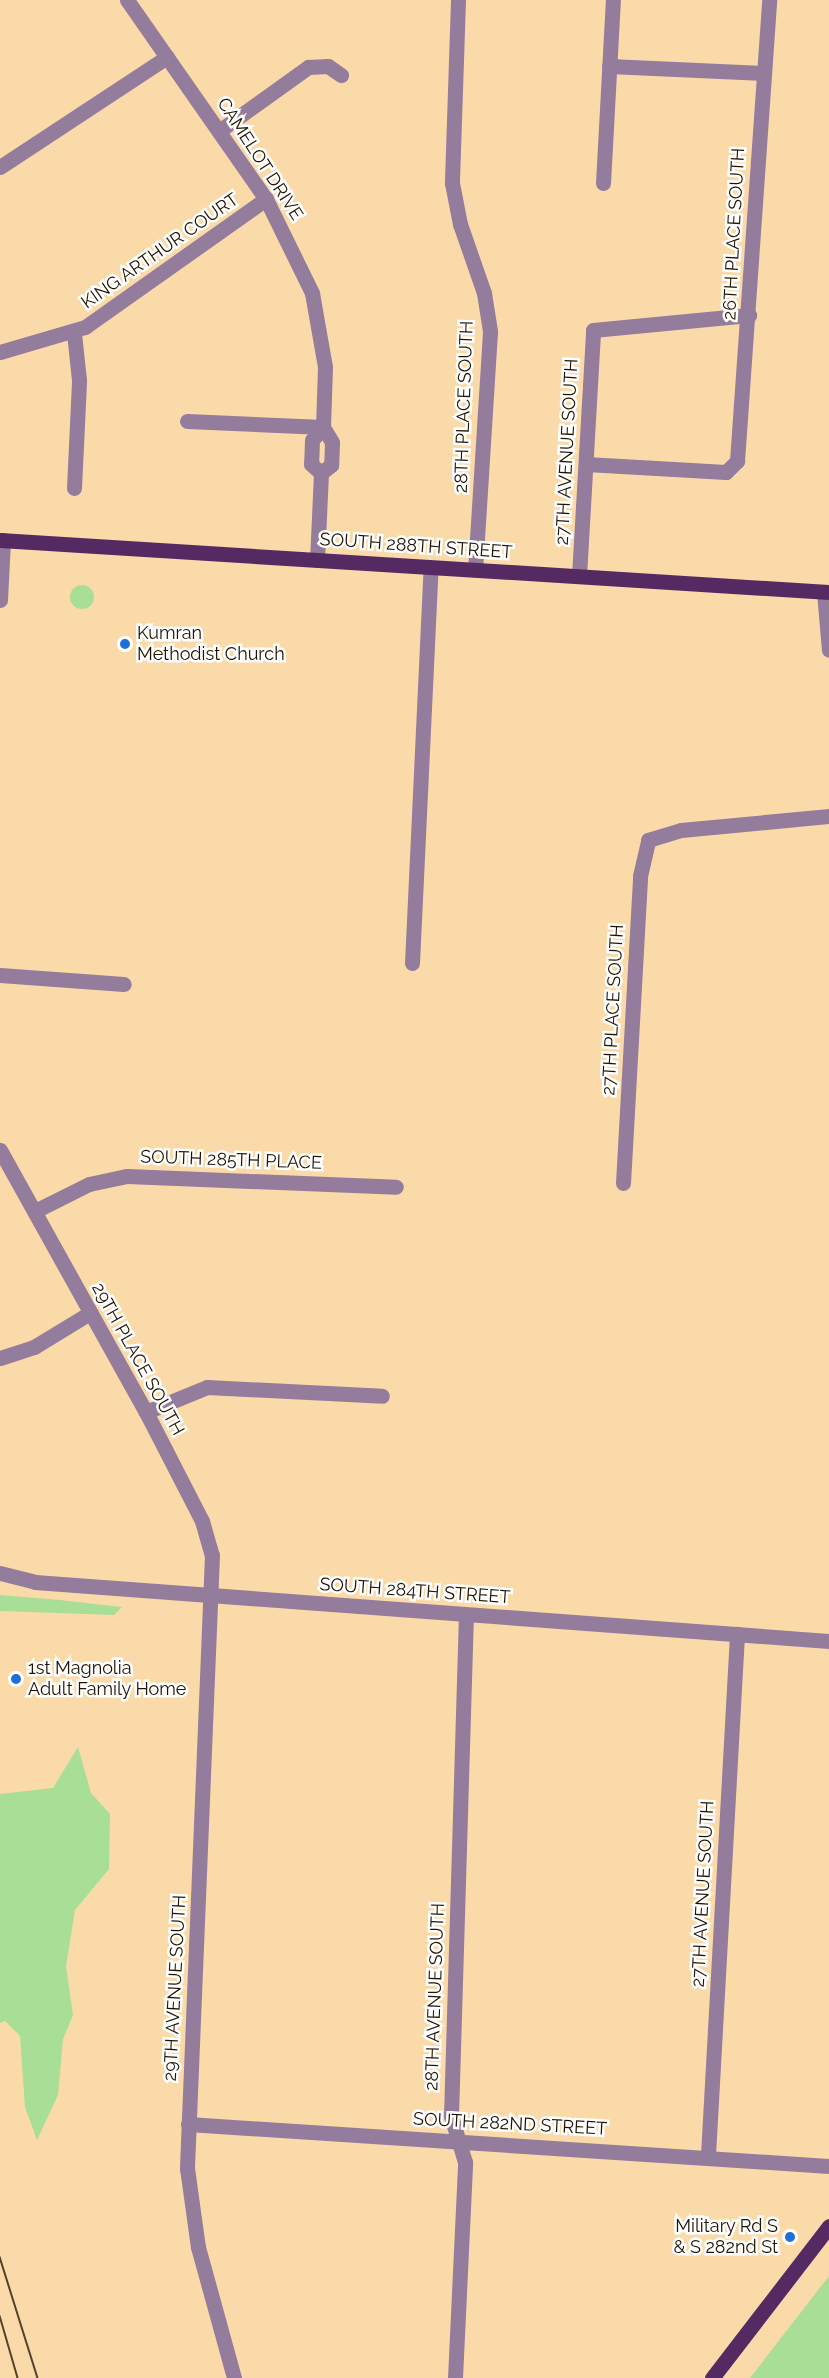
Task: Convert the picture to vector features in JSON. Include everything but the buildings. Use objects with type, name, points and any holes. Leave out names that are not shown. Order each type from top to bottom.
[{"type":"main road","name":"SOUTH 288TH STREET","points":[[2,540],[826,592]]},
{"type":"main road","points":[[712,2378],[829,2226]]},
{"type":"street","name":"CAMELOT DRIVE","points":[[128,0],[267,199],[297,256],[318,313],[324,356],[323,427],[312,440],[311,464],[321,473],[317,560]]},
{"type":"street","name":"28TH PLACE SOUTH","points":[[458,0],[452,183],[460,224],[484,293],[490,332],[475,570]]},
{"type":"street","points":[[603,183],[613,0]]},
{"type":"street","name":"26TH PLACE SOUTH","points":[[586,464],[734,468],[749,315],[769,0]]},
{"type":"street","points":[[0,167],[167,57]]},
{"type":"street","points":[[219,131],[308,68],[328,66],[341,75]]},
{"type":"street","points":[[609,66],[764,72]]},
{"type":"street","name":"KING ARTHUR COURT","points":[[0,352],[74,333],[267,199]]},
{"type":"street","name":"27TH AVENUE SOUTH","points":[[579,576],[593,330],[749,315]]},
{"type":"street","name":"KING ARTHUR COURT","points":[[74,333],[79,380],[74,488]]},
{"type":"street","points":[[187,421],[323,427]]},
{"type":"street","points":[[0,600],[2,540]]},
{"type":"street","points":[[412,963],[431,567]]},
{"type":"street","points":[[826,592],[829,650]]},
{"type":"street","name":"27TH PLACE SOUTH","points":[[623,1183],[640,876],[648,840],[681,830],[829,816]]},
{"type":"street","points":[[0,975],[124,984]]},
{"type":"street","name":"29TH PLACE SOUTH","points":[[0,1150],[146,1412],[202,1521],[212,1555],[215,1595]]},
{"type":"street","name":"SOUTH 285TH PLACE","points":[[35,1210],[89,1184],[140,1175],[396,1187]]},
{"type":"street","points":[[0,1358],[34,1347],[90,1313]]},
{"type":"street","points":[[146,1412],[207,1387],[382,1396]]},
{"type":"street","name":"SOUTH 284TH STREET","points":[[0,1574],[35,1582],[829,1641]]},
{"type":"street","name":"29TH AVENUE SOUTH","points":[[215,1595],[188,2124],[191,2217],[234,2378]]},
{"type":"street","name":"28TH AVENUE SOUTH","points":[[455,2378],[465,2162],[451,2116],[466,1615]]},
{"type":"street","name":"27TH AVENUE SOUTH","points":[[708,2155],[737,1634]]},
{"type":"street","name":"SOUTH 282ND STREET","points":[[188,2124],[708,2155],[829,2166]]},
{"type":"green space","points":[[82,585],[87,586],[93,592],[93,602],[87,608],[82,609],[77,608],[71,602],[70,597],[71,592],[77,586]]},
{"type":"green space","points":[[0,1595],[122,1607],[114,1615],[0,1611]]},
{"type":"green space","points":[[78,1747],[91,1793],[110,1814],[109,1869],[75,1910],[66,1966],[73,2015],[63,2039],[58,2095],[37,2140],[25,2107],[20,2036],[5,2021],[0,2023],[0,1794],[53,1788]]},
{"type":"green space","points":[[829,2276],[829,2378],[750,2378]]},
{"type":"tram line","points":[[0,2257],[38,2378]]},
{"type":"tram line","points":[[0,2316],[18,2378]]},
{"type":"place","name":"Kumran Methodist Church","points":[[125,644]]},
{"type":"place","name":"1st Magnolia Adult Family Home","points":[[16,1679]]},
{"type":"place","name":"Military Rd S & S 282nd St","points":[[790,2237]]}]
